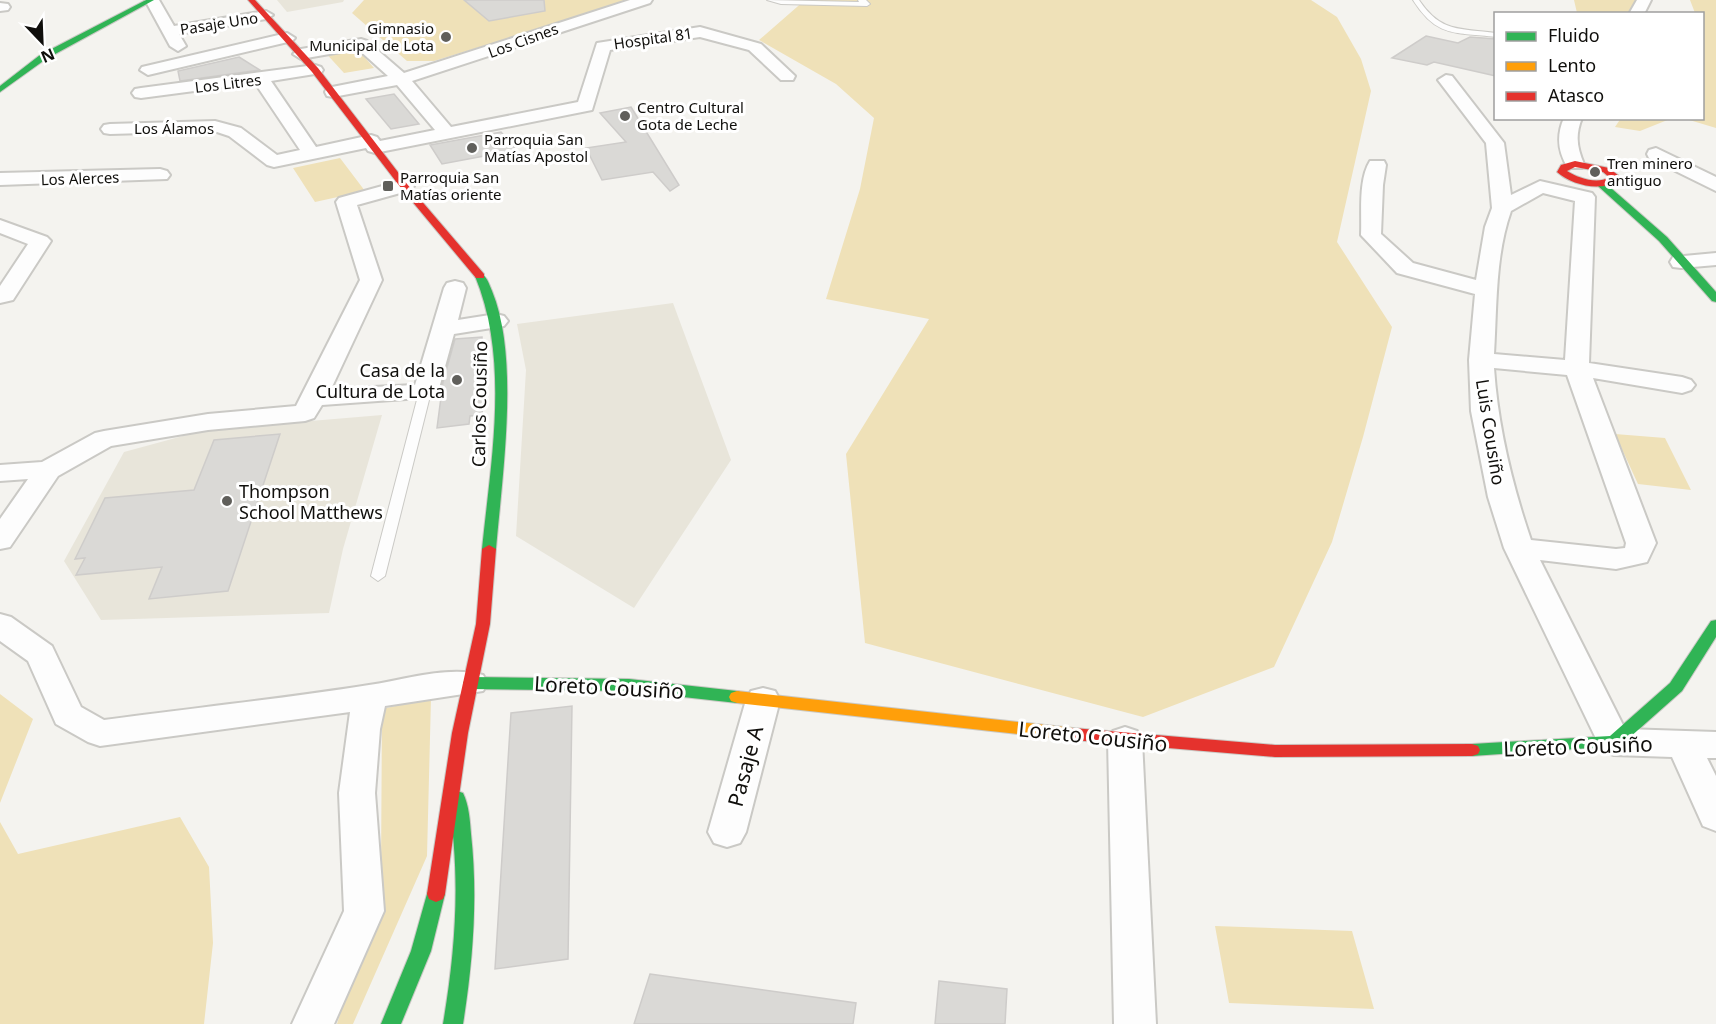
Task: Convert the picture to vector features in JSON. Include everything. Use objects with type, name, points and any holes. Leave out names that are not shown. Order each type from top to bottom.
[{"type":"main road","points":[[0,90],[43,57],[152,0]]},
{"type":"main road","name":"Carlos Cousiño","points":[[251,0],[325,82],[404,186],[474,267],[485,285],[496,321],[500,425],[483,624],[460,733],[454,784],[444,830],[440,873],[430,922],[411,977],[391,1024]]},
{"type":"main road","points":[[1575,164],[1564,167],[1562,172],[1570,178],[1585,183],[1601,184],[1663,239],[1716,299]]},
{"type":"main road","points":[[1614,742],[1676,687],[1716,625]]},
{"type":"main road","name":"Loreto Cousiño","points":[[471,683],[629,685],[1125,740],[1275,751],[1448,751],[1614,742]]},
{"type":"main road","name":"Carlos Cousiño","points":[[453,1024],[458,998],[469,876],[467,847],[454,784]]},
{"type":"street","points":[[152,0],[171,31],[185,62]]},
{"type":"street","name":"Los Cisnes","points":[[325,82],[398,76],[469,60],[633,1]]},
{"type":"street","name":"Pasaje Uno","points":[[171,31],[266,15]]},
{"type":"street","points":[[346,31],[398,76],[448,134]]},
{"type":"street","name":"Hospital 81","points":[[585,106],[603,46],[614,44],[700,32],[754,47],[788,76]]},
{"type":"street","points":[[148,70],[287,38]]},
{"type":"street","points":[[301,54],[361,44]]},
{"type":"street","points":[[261,79],[311,153]]},
{"type":"street","name":"Los Litres","points":[[141,93],[261,79],[325,82]]},
{"type":"street","name":"Luis Cousiño","points":[[1446,80],[1495,143],[1502,208],[1495,227],[1486,290],[1481,360],[1484,411],[1504,506],[1519,548],[1614,742]]},
{"type":"street","name":"Los Álamos","points":[[110,129],[215,126],[235,132],[274,161],[311,153],[448,134],[585,106]]},
{"type":"street","points":[[1572,120],[1566,134],[1568,149],[1575,164]]},
{"type":"street","points":[[1656,154],[1716,185]]},
{"type":"street","points":[[1377,165],[1373,184],[1371,235],[1405,268],[1486,290]]},
{"type":"street","name":"Los Alerces","points":[[0,180],[160,175]]},
{"type":"street","points":[[0,473],[48,470],[104,439],[208,422],[305,414],[315,398],[371,280],[346,202],[404,186]]},
{"type":"street","points":[[1502,208],[1540,188],[1586,197],[1577,368],[1641,543],[1637,555],[1616,559],[1519,548]]},
{"type":"street","points":[[0,226],[40,241],[5,295],[0,296]]},
{"type":"street","points":[[1681,262],[1716,259]]},
{"type":"street","points":[[315,398],[425,392],[455,288]]},
{"type":"street","points":[[444,329],[496,321]]},
{"type":"street","points":[[1481,360],[1577,368],[1682,385]]},
{"type":"street","points":[[0,540],[48,470]]},
{"type":"street","points":[[0,625],[41,654],[68,715],[100,733],[370,697],[422,687],[471,683]]},
{"type":"street","points":[[313,1024],[364,910],[357,793],[363,729],[370,697]]},
{"type":"street","name":"Pasaje A","points":[[727,832],[763,700]]},
{"type":"street","points":[[1125,740],[1135,1024]]},
{"type":"street","name":"Loreto Cousiño","points":[[1614,742],[1700,745]]},
{"type":"street","points":[[1700,745],[1716,816]]},
{"type":"lane","points":[[770,0],[867,4],[861,0]]},
{"type":"lane","points":[[1416,0],[1425,14],[1442,28],[1494,35]]},
{"type":"lane","points":[[378,576],[425,392]]},
{"type":"shaded area","points":[[277,0],[344,0],[287,12]]},
{"type":"shaded area","name":"Gimnasio Municipal de Lota","points":[[364,0],[625,0],[627,2],[434,61],[407,61],[352,13]]},
{"type":"shaded area","points":[[805,0],[1311,0],[1337,17],[1361,59],[1371,91],[1337,242],[1392,327],[1332,542],[1274,667],[1143,717],[865,643],[846,454],[929,319],[826,299],[860,189],[874,118],[836,84],[759,40]]},
{"type":"shaded area","points":[[1574,0],[1644,0],[1637,12],[1577,12]]},
{"type":"shaded area","points":[[1690,0],[1716,0],[1716,128],[1689,120],[1704,120],[1704,12],[1695,12]]},
{"type":"shaded area","points":[[353,44],[374,68],[344,73],[322,49]]},
{"type":"shaded area","points":[[1620,120],[1668,120],[1640,131],[1615,127]]},
{"type":"shaded area","points":[[340,158],[365,191],[315,202],[293,168]]},
{"type":"shaded area","points":[[673,303],[731,460],[634,608],[516,536],[526,370],[517,324]]},
{"type":"shaded area","name":"Thompson School Matthews","points":[[382,415],[343,549],[329,613],[101,620],[64,561],[124,452],[205,430]]},
{"type":"shaded area","points":[[1615,434],[1665,438],[1691,490],[1638,484]]},
{"type":"shaded area","points":[[0,694],[33,719],[0,803]]},
{"type":"shaded area","points":[[431,698],[427,856],[353,1024],[337,1024],[381,874],[382,709]]},
{"type":"shaded area","points":[[180,817],[209,867],[213,943],[204,1024],[0,1024],[0,822],[18,854]]},
{"type":"shaded area","points":[[1215,926],[1352,931],[1374,1009],[1229,1003]]},
{"type":"building","points":[[464,0],[544,0],[545,11],[489,21]]},
{"type":"building","points":[[1426,36],[1458,43],[1470,37],[1494,39],[1494,76],[1434,62],[1427,65],[1392,58]]},
{"type":"building","points":[[239,57],[260,70],[180,81],[178,71]]},
{"type":"building","points":[[394,94],[419,124],[391,129],[366,99]]},
{"type":"building","points":[[631,107],[679,185],[670,191],[653,172],[602,180],[586,148],[626,142],[600,113]]},
{"type":"building","name":"Parroquia San Matías Apostol","points":[[501,132],[516,150],[442,164],[430,145]]},
{"type":"building","points":[[482,337],[484,384],[482,415],[470,416],[469,424],[437,428],[443,382],[455,339]]},
{"type":"building","points":[[280,434],[228,591],[149,599],[162,567],[76,575],[85,558],[75,559],[105,498],[194,490],[214,440]]},
{"type":"building","points":[[572,706],[568,959],[495,969],[511,713]]},
{"type":"building","points":[[650,974],[856,1003],[853,1024],[634,1024]]},
{"type":"building","points":[[939,981],[1007,989],[1005,1024],[935,1024]]},
{"type":"traffic: fast","points":[[0,90],[43,57],[151,0]]},
{"type":"traffic: fast","points":[[1601,184],[1663,239],[1716,299]]},
{"type":"traffic: fast","points":[[480,276],[491,302],[500,370],[498,448],[489,549]]},
{"type":"traffic: fast","points":[[1472,750],[1614,742],[1676,687],[1716,625]]},
{"type":"traffic: fast","points":[[471,683],[629,685],[737,697]]},
{"type":"traffic: fast","points":[[453,1024],[462,967],[466,911],[465,855],[457,798]]},
{"type":"traffic: fast","points":[[391,1024],[421,951],[436,894]]},
{"type":"traffic: slow","points":[[737,697],[1073,734]]},
{"type":"traffic: jam","points":[[251,0],[315,70],[404,186],[480,276]]},
{"type":"traffic: jam","points":[[1575,164],[1606,170],[1614,176],[1612,181],[1592,183],[1574,179],[1562,172],[1564,167],[1575,164]]},
{"type":"traffic: jam","points":[[436,894],[460,733],[483,624],[489,549]]},
{"type":"traffic: jam","points":[[1073,734],[1275,751],[1472,750]]},
{"type":"place","name":"Gimnasio Municipal de Lota","points":[[446,37]]},
{"type":"place","name":"Centro Cultural Gota de Leche","points":[[625,116]]},
{"type":"place","name":"Parroquia San Matías Apostol","points":[[472,148]]},
{"type":"place","name":"Tren minero antiguo","points":[[1595,172]]},
{"type":"place","name":"Parroquia San Matías oriente","points":[[388,186]]},
{"type":"place","name":"Casa de la Cultura de Lota","points":[[457,380]]},
{"type":"place","name":"Thompson School Matthews","points":[[227,501]]}]
